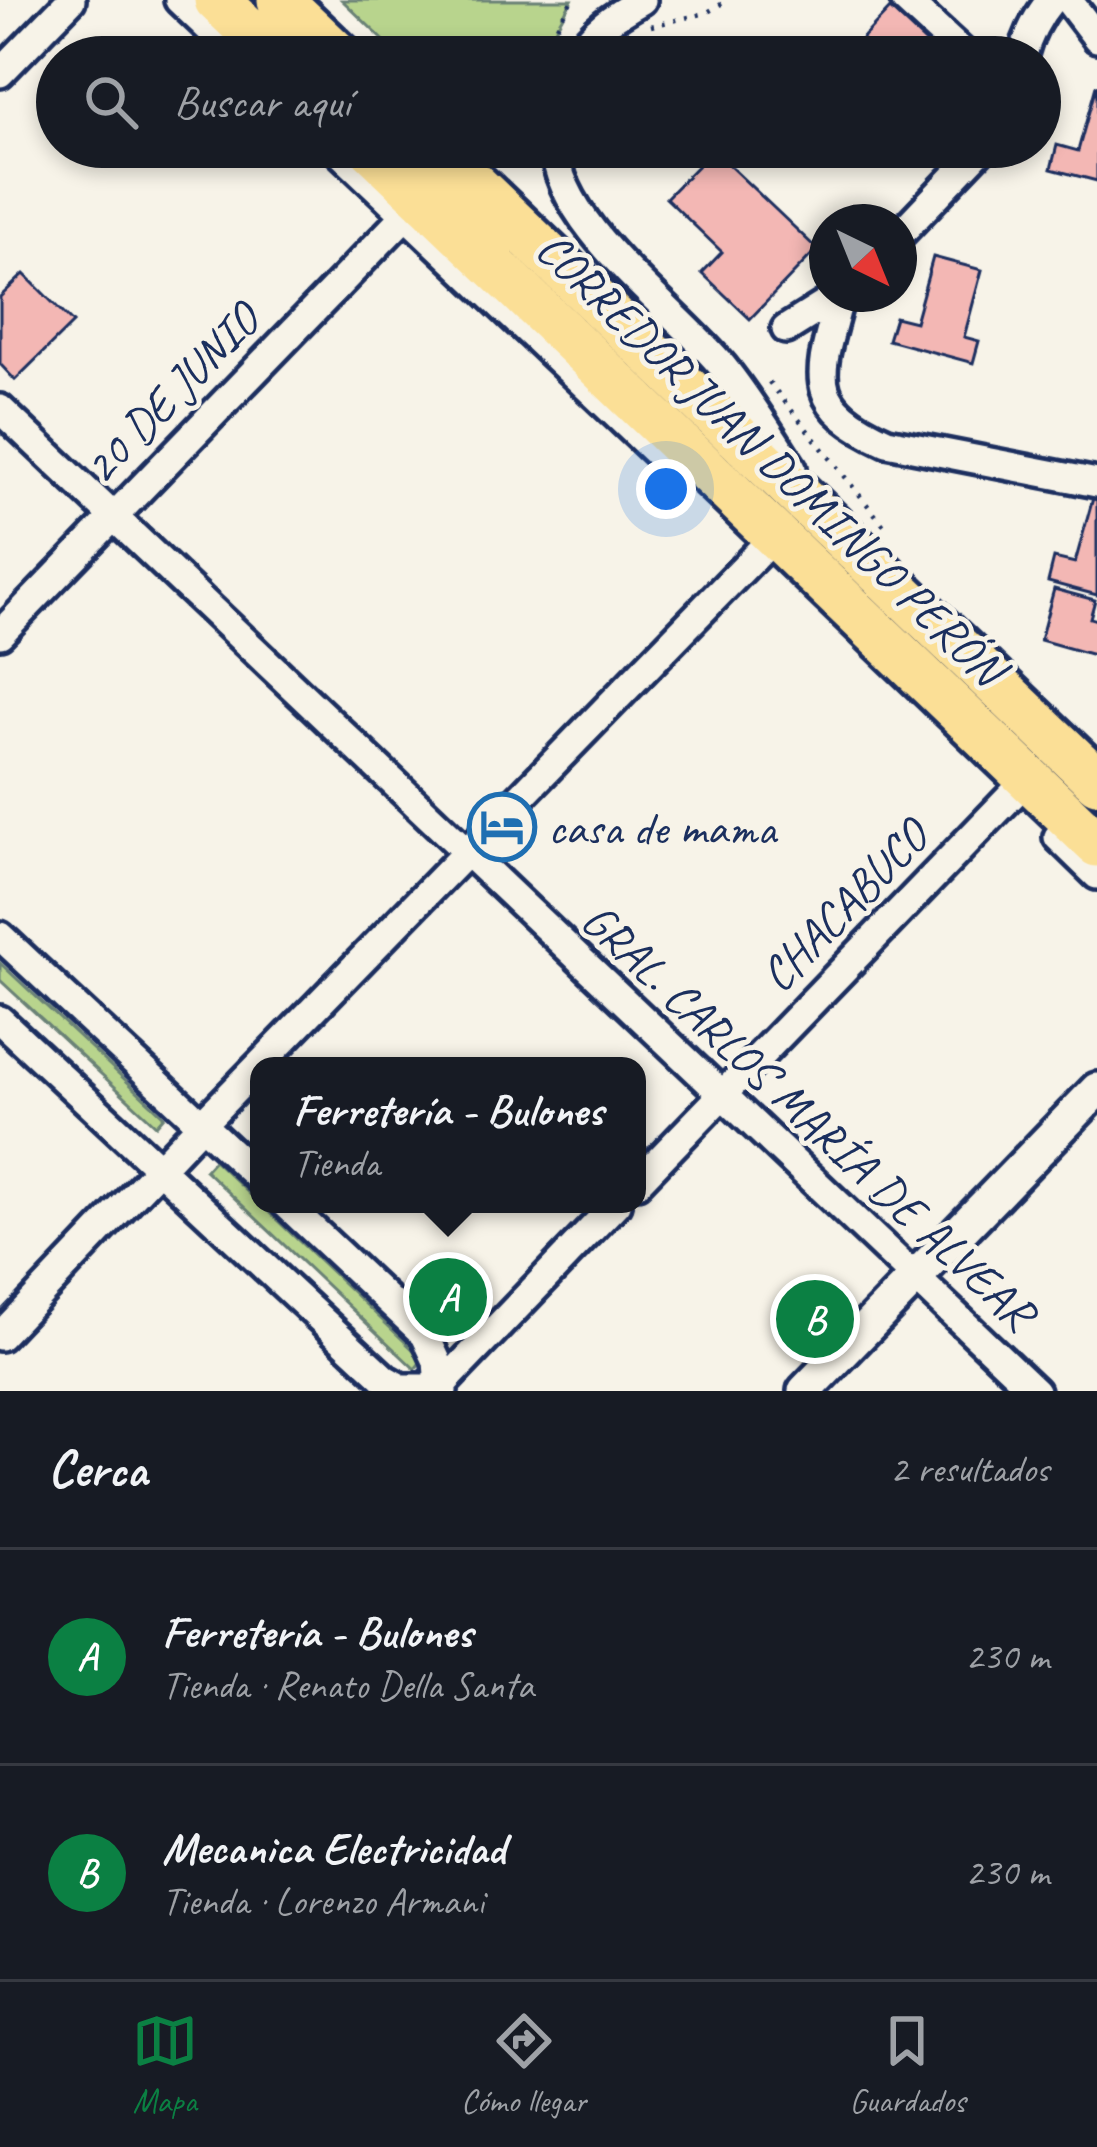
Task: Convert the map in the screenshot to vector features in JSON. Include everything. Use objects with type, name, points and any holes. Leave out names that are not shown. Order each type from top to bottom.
[{"type":"highway","points":[[217,0],[255,36]]},
{"type":"highway","points":[[280,0],[318,36]]},
{"type":"highway","name":"CORREDOR JUAN DOMINGO PERÓN","points":[[392,168],[1097,844]]},
{"type":"highway","name":"CORREDOR JUAN DOMINGO PERÓN","points":[[457,168],[1097,782]]},
{"type":"street","points":[[0,73],[71,0]]},
{"type":"street","points":[[178,0],[217,36]]},
{"type":"street","points":[[905,0],[944,36]]},
{"type":"street","points":[[1028,36],[1051,0]]},
{"type":"street","points":[[1068,0],[1097,38]]},
{"type":"street","points":[[590,36],[605,22],[644,14]]},
{"type":"street","points":[[356,168],[1097,875]]},
{"type":"street","points":[[559,168],[576,210],[724,368],[826,523]]},
{"type":"street","points":[[917,216],[963,168]]},
{"type":"street","name":"20 DE JUNIO","points":[[0,634],[406,215]]},
{"type":"street","points":[[786,329],[814,312]]},
{"type":"street","points":[[837,312],[822,381],[837,412],[858,429],[887,442],[1097,483]]},
{"type":"street","name":"GRAL. CARLOS MARÍA DE ALVEAR","points":[[0,409],[1035,1391]]},
{"type":"street","points":[[266,1057],[760,550]]},
{"type":"street","name":"CHACABUCO","points":[[646,1174],[1013,793]]},
{"type":"street","points":[[0,936],[250,1170]]},
{"type":"street","points":[[0,1020],[385,1379],[401,1388],[439,1390],[607,1213]]},
{"type":"street","points":[[0,1336],[250,1074]]},
{"type":"street","points":[[805,1391],[1097,1090]]},
{"type":"street","points":[[296,1213],[425,1335],[437,1361],[439,1390]]},
{"type":"path","points":[[551,36],[572,0]]},
{"type":"path","points":[[644,14],[706,13],[728,0]]},
{"type":"path","points":[[760,372],[885,527]]},
{"type":"green space","points":[[342,0],[572,0],[551,36],[379,36]]},
{"type":"green space","points":[[0,963],[164,1116],[156,1125],[0,980]]},
{"type":"green space","points":[[214,1160],[250,1194],[250,1213],[205,1170]]},
{"type":"green space","points":[[250,1213],[270,1213],[423,1359],[415,1369]]},
{"type":"building","points":[[890,9],[919,36],[864,36]]},
{"type":"building","points":[[1097,86],[1097,181],[1051,169],[1061,168],[1061,146],[1078,151]]},
{"type":"building","points":[[695,168],[732,168],[809,241],[809,257],[750,319],[702,273],[722,252],[666,198]]},
{"type":"building","points":[[933,257],[982,270],[964,337],[979,341],[973,363],[888,340],[895,317],[915,322]]},
{"type":"building","points":[[24,274],[73,323],[15,380],[0,364],[0,297]]},
{"type":"building","points":[[1093,498],[1097,499],[1097,595],[1048,582],[1054,558],[1075,563]]},
{"type":"building","points":[[1054,589],[1095,600],[1090,618],[1097,620],[1097,656],[1040,640]]},
{"type":"place","name":"casa de mama","points":[[502,827]]},
{"type":"place","name":"Ferretería - Bulones","points":[[448,1297]]},
{"type":"place","name":"Mecanica Electricidad","points":[[815,1319]]}]
